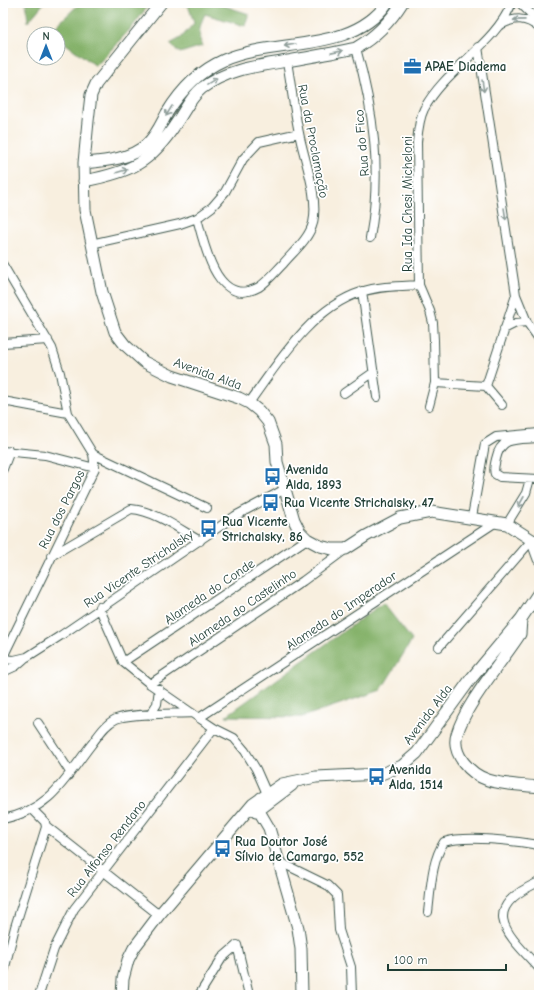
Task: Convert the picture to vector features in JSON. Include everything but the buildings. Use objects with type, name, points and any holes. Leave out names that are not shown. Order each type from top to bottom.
[{"type":"street","name":"Avenida Alda","points":[[161,3],[96,84],[91,95],[84,163],[85,210],[102,292],[112,325],[119,338],[131,352],[144,362],[172,376],[250,403],[264,417],[273,433],[276,444],[277,462],[294,520],[300,532],[308,540],[326,548],[346,549]]},
{"type":"street","points":[[84,163],[113,160],[131,154],[147,144],[158,132],[179,94],[192,80],[219,63],[245,53],[324,39],[351,32],[369,21],[387,3]]},
{"type":"street","points":[[84,180],[124,171],[141,164],[156,152],[167,139],[189,102],[202,89],[220,77],[252,66],[356,48],[368,41],[383,28],[402,3]]},
{"type":"street","name":"Rua Ida Chesi Micheloni","points":[[498,27],[512,3]]},
{"type":"street","points":[[520,3],[539,22]]},
{"type":"street","name":"Rua Ida Chesi Micheloni","points":[[429,406],[435,383],[433,324],[419,285],[417,142],[419,126],[424,110],[433,96],[498,27],[509,20],[519,18],[533,22],[539,28]]},
{"type":"street","points":[[478,47],[516,295],[527,322],[539,339]]},
{"type":"street","name":"Rua do Fico","points":[[356,48],[369,96],[375,150],[375,210],[370,238]]},
{"type":"street","name":"Rua da Proclamação","points":[[197,218],[211,265],[220,280],[232,289],[244,291],[258,287],[270,277],[310,232],[313,222],[313,197],[299,133],[287,61]]},
{"type":"street","points":[[91,244],[180,224],[197,218],[212,207],[225,192],[243,159],[259,142],[299,133]]},
{"type":"street","name":"Rua dos Pargos","points":[[3,265],[48,340],[57,360],[68,413],[93,454],[95,468],[51,556],[3,658]]},
{"type":"street","points":[[250,403],[300,335],[330,308],[350,296],[362,291],[419,285]]},
{"type":"street","points":[[362,291],[377,397]]},
{"type":"street","points":[[486,386],[516,295]]},
{"type":"street","points":[[504,329],[516,323],[527,322]]},
{"type":"street","points":[[3,343],[48,340]]},
{"type":"street","points":[[344,393],[374,372]]},
{"type":"street","points":[[435,383],[486,386],[502,405]]},
{"type":"street","points":[[3,401],[68,413]]},
{"type":"street","points":[[472,517],[485,444],[496,437],[539,433]]},
{"type":"street","points":[[539,438],[511,440],[502,444],[497,453],[494,470],[495,474],[500,477],[539,479]]},
{"type":"street","points":[[3,469],[7,451],[45,455],[95,468]]},
{"type":"street","points":[[93,454],[207,508]]},
{"type":"street","points":[[502,523],[526,493],[530,479]]},
{"type":"street","name":"Rua Vicente Strichalsky","points":[[3,658],[14,660],[27,657],[235,516],[285,489]]},
{"type":"street","points":[[51,556],[131,509],[140,510],[152,515],[200,541]]},
{"type":"street","points":[[346,549],[389,523],[412,514],[430,512],[472,517],[502,523],[536,539]]},
{"type":"street","name":"Alameda do Imperador","points":[[199,718],[502,523]]},
{"type":"street","points":[[536,539],[539,559]]},
{"type":"street","points":[[439,646],[536,539]]},
{"type":"street","name":"Alameda do Conde","points":[[123,662],[308,540]]},
{"type":"street","name":"Alameda do Castelinho","points":[[150,684],[303,581],[346,549]]},
{"type":"street","name":"Avenida Alda","points":[[242,820],[246,812],[266,798],[282,784],[316,777],[381,774],[402,766],[417,753],[470,680],[521,619],[539,592]]},
{"type":"street","points":[[100,607],[123,662],[150,684],[199,718],[214,728],[234,738],[245,751],[256,769],[266,798],[269,828],[298,928],[301,949],[302,995]]},
{"type":"street","points":[[521,619],[520,634],[468,708],[456,735],[456,748],[462,761],[473,773],[487,780],[539,787]]},
{"type":"street","points":[[3,672],[16,666],[27,657]]},
{"type":"street","points":[[150,715],[157,704],[159,689]]},
{"type":"street","points":[[3,819],[33,810],[50,798],[103,728],[116,719],[127,716],[192,713]]},
{"type":"street","points":[[38,723],[70,772]]},
{"type":"street","name":"Rua Alfonso Rendano","points":[[39,995],[54,949],[74,909],[214,728]]},
{"type":"street","name":"Avenida Alda","points":[[242,820],[259,811],[266,798]]},
{"type":"street","points":[[33,810],[46,826],[104,870],[159,915]]},
{"type":"street","points":[[259,811],[269,828]]},
{"type":"street","points":[[122,995],[128,960],[159,915],[242,820]]},
{"type":"street","points":[[3,975],[15,927],[34,871],[46,826]]},
{"type":"street","points":[[428,912],[437,853],[444,842],[463,839],[539,845]]},
{"type":"street","points":[[278,861],[327,884],[337,896],[338,930],[351,968],[352,995]]},
{"type":"street","points":[[539,882],[515,894],[507,902],[503,912],[504,922],[508,933],[539,968]]},
{"type":"street","points":[[199,995],[222,958],[237,945],[249,995]]},
{"type":"green space","points":[[26,3],[44,3],[28,22]]},
{"type":"green space","points":[[80,3],[150,3],[133,26],[96,66],[66,44],[66,26],[56,26]]},
{"type":"green space","points":[[169,3],[215,3],[249,14],[245,26],[205,14],[201,22],[200,30],[202,46],[180,53],[170,44],[181,38],[194,23],[188,5],[169,5]]},
{"type":"green space","points":[[383,603],[412,640],[381,690],[302,717],[226,716]]},
{"type":"place","name":"APAE Diadema","points":[[412,66]]},
{"type":"place","name":"Avenida Alda, 1893","points":[[273,476]]},
{"type":"place","name":"Rua Vicente Strichalsky, 47","points":[[271,502]]},
{"type":"place","name":"Rua Vicente Strichalsky, 86","points":[[209,528]]},
{"type":"place","name":"Avenida Alda, 1514","points":[[376,776]]},
{"type":"place","name":"Rua Doutor José Sílvio de Camargo, 552","points":[[222,848]]}]
